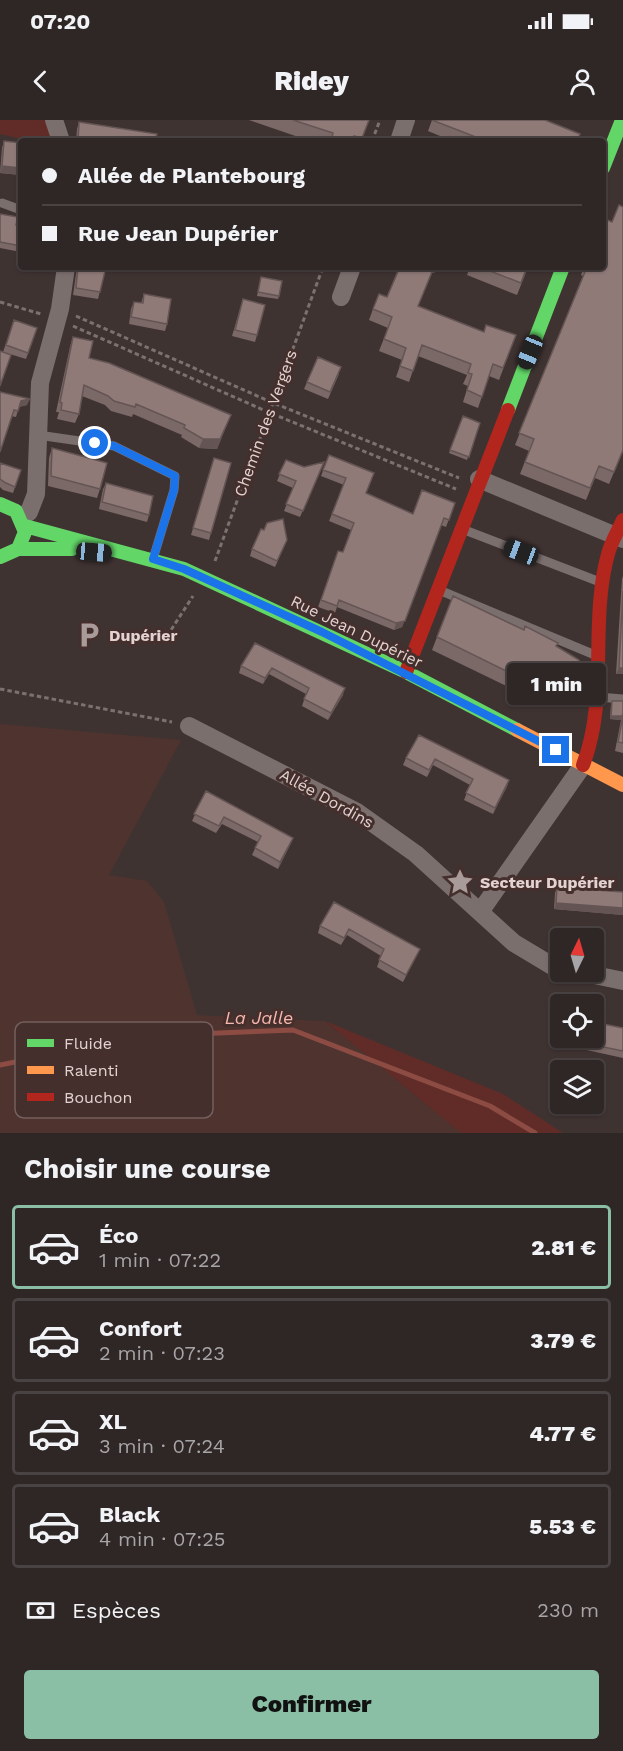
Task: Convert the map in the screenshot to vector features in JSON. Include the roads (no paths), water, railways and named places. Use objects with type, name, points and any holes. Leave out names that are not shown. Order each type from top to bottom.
[{"type":"street","points":[[54,120],[60,138]]},
{"type":"street","points":[[400,138],[406,120]]},
{"type":"street","points":[[606,161],[622,121]]},
{"type":"street","points":[[0,557],[18,549],[24,537],[23,522],[36,494],[40,383],[59,314],[66,270]]},
{"type":"street","points":[[341,297],[351,270]]},
{"type":"street","points":[[406,672],[562,270]]},
{"type":"street","points":[[476,487],[621,531],[608,552],[602,583],[591,744],[583,765],[480,912]]},
{"type":"street","name":"Rue Jean Dupérier","points":[[0,504],[16,511],[23,522],[153,559],[208,580],[406,672],[623,785]]},
{"type":"street","name":"Rue Jean Dupérier","points":[[18,549],[54,548],[135,555]]},
{"type":"street","name":"Allée Dordins","points":[[189,726],[357,812],[417,854],[514,943],[550,965]]},
{"type":"street","points":[[604,977],[623,981]]},
{"type":"lane","points":[[2,203],[18,209]]},
{"type":"lane","points":[[39,435],[114,446],[175,476],[174,490],[153,559]]},
{"type":"lane","points":[[460,528],[602,583]]},
{"type":"lane","points":[[0,557],[0,565]]},
{"type":"lane","points":[[436,590],[598,656]]},
{"type":"lane","points":[[596,697],[623,699]]},
{"type":"waterway","name":"La Jalle","points":[[213,1033],[293,1030],[490,1106],[535,1133]]},
{"type":"waterway","name":"La Jalle","points":[[0,1065],[15,1062]]},
{"type":"place","name":"Dupérier","points":[[89,635]]},
{"type":"place","name":"Secteur Dupérier","points":[[460,882]]}]
